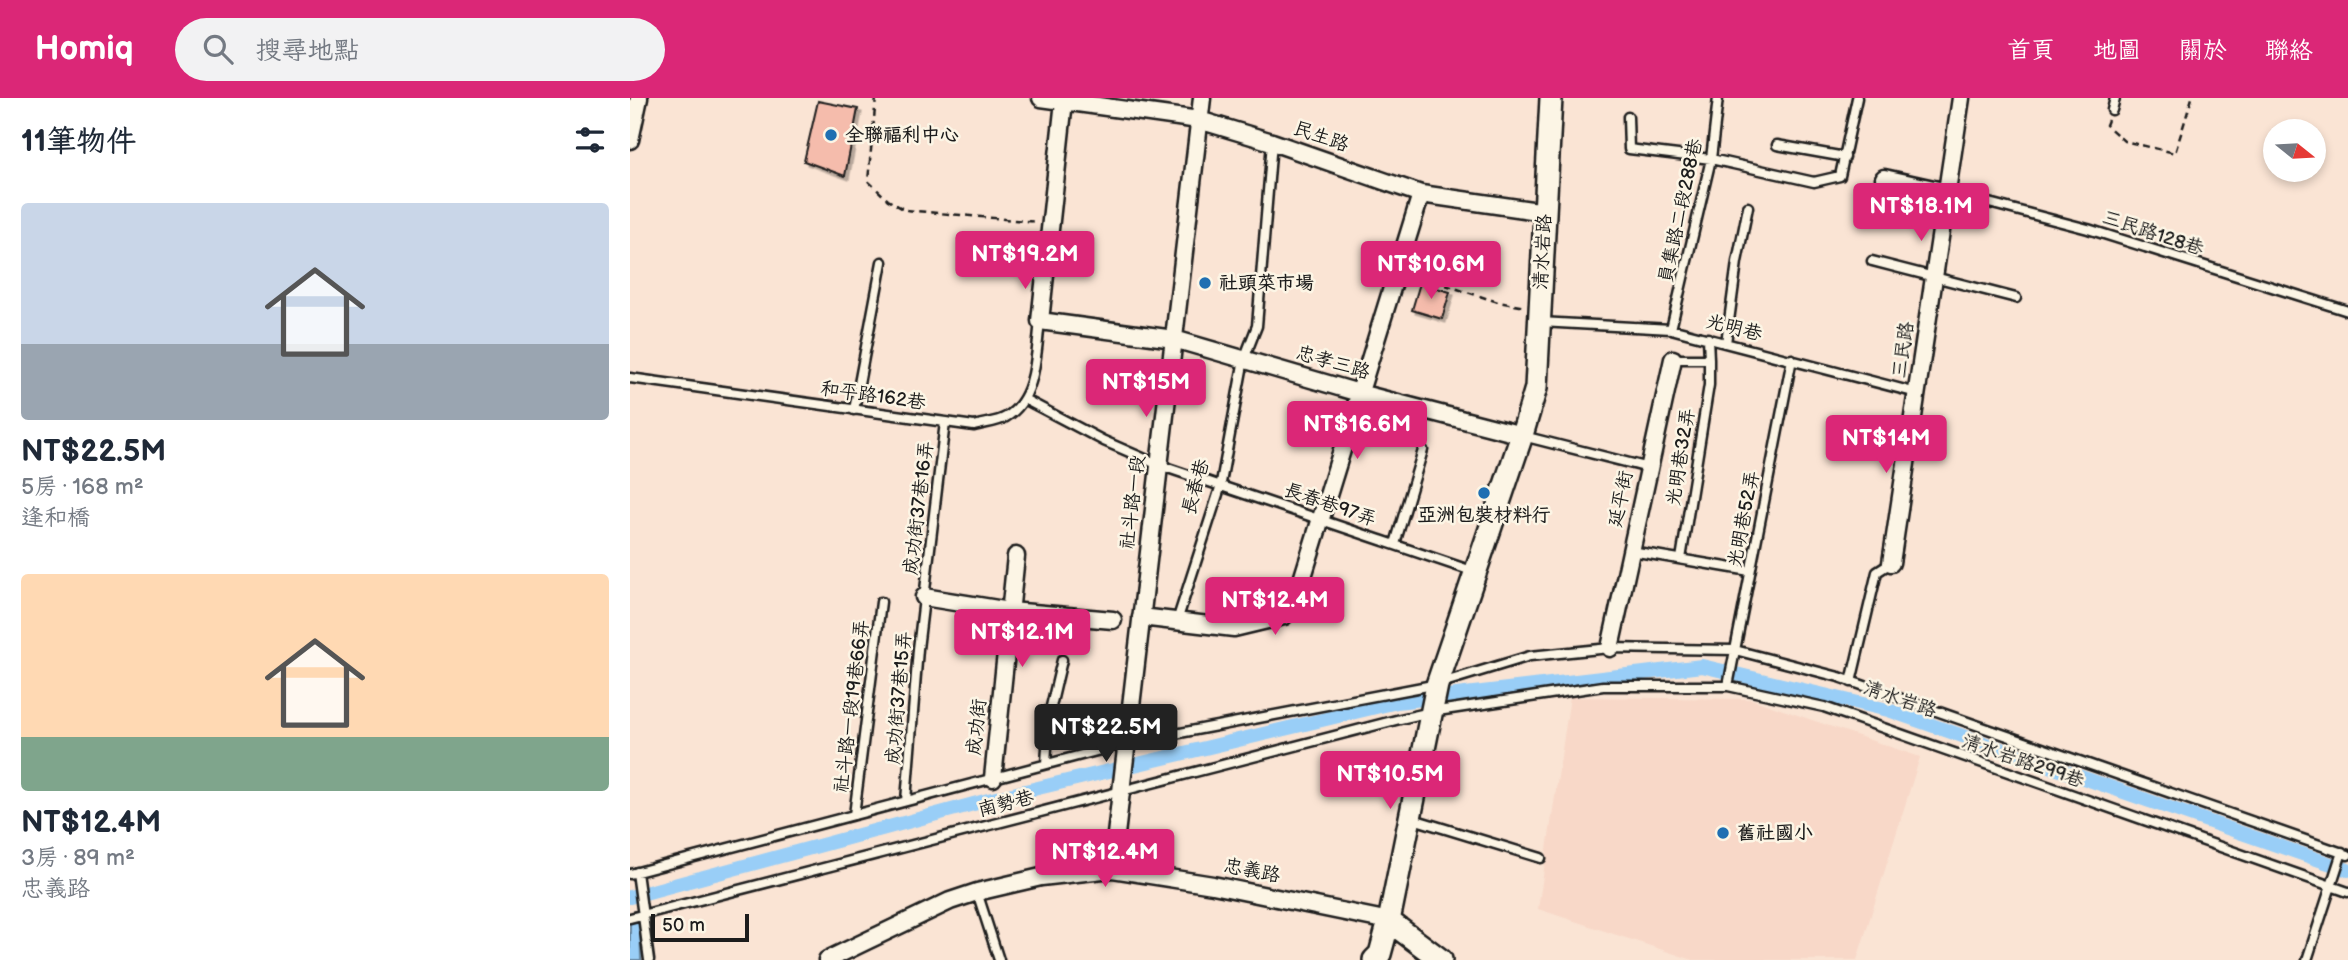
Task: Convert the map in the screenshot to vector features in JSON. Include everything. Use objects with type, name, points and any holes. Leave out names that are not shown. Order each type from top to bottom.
[{"type":"street","points":[[630,140],[639,98]]},
{"type":"street","name":"民生路","points":[[1041,98],[1199,120],[1272,142],[1421,194],[1545,212]]},
{"type":"street","name":"社斗路一段","points":[[1121,790],[1202,98]]},
{"type":"street","name":"清水岩路","points":[[1437,684],[1536,388],[1551,98]]},
{"type":"street","name":"三民路","points":[[1891,563],[1961,98]]},
{"type":"street","points":[[1040,321],[1064,102]]},
{"type":"street","points":[[1884,178],[1947,192]]},
{"type":"street","points":[[1141,617],[1234,628],[1284,616],[1301,583],[1421,194]]},
{"type":"street","name":"忠孝三路","points":[[1040,321],[1174,339],[1359,393],[1522,435]]},
{"type":"street","name":"延平街","points":[[1610,648],[1673,359]]},
{"type":"street","name":"成功街","points":[[993,778],[1016,555]]},
{"type":"street","points":[[924,597],[1010,611],[1113,620]]},
{"type":"street","points":[[1374,960],[1380,954],[1389,921],[1437,684]]},
{"type":"street","points":[[1112,869],[1121,790]]},
{"type":"street","name":"忠義路","points":[[827,960],[950,901],[977,892],[1041,877],[1112,869],[1213,885],[1389,921]]},
{"type":"street","points":[[1389,921],[1441,960]]},
{"type":"lane","name":"員集路二段288巷","points":[[1671,329],[1712,159],[1718,98]]},
{"type":"lane","points":[[1628,117],[1629,149],[1712,159],[1814,182],[1840,176],[1857,98]]},
{"type":"lane","points":[[2112,110],[2115,98]]},
{"type":"lane","name":"長春巷","points":[[1177,621],[1221,485],[1244,359],[1257,326],[1272,142]]},
{"type":"lane","points":[[1777,145],[1845,157]]},
{"type":"lane","name":"三民路128巷","points":[[1947,192],[2088,229],[2348,311]]},
{"type":"lane","points":[[1726,343],[1748,207]]},
{"type":"lane","points":[[1872,261],[2016,298]]},
{"type":"lane","points":[[854,410],[882,262]]},
{"type":"lane","name":"光明巷","points":[[1540,316],[1671,329],[1917,393]]},
{"type":"lane","points":[[1024,399],[1033,372],[1040,321]]},
{"type":"lane","name":"光明巷32弄","points":[[1681,559],[1709,385],[1708,338]]},
{"type":"lane","points":[[1673,359],[1709,359]]},
{"type":"lane","name":"光明巷52弄","points":[[1728,685],[1792,359]]},
{"type":"lane","name":"和平路162巷","points":[[630,378],[974,426],[1006,417],[1024,399]]},
{"type":"lane","name":"長春巷97弄","points":[[1024,399],[1104,441],[1159,465],[1476,572]]},
{"type":"lane","name":"成功街37巷16弄","points":[[924,597],[945,422]]},
{"type":"lane","points":[[1522,435],[1649,468]]},
{"type":"lane","name":"長春巷97弄","points":[[1395,544],[1423,450]]},
{"type":"lane","points":[[1631,551],[1750,571]]},
{"type":"lane","name":"三民路","points":[[1851,682],[1877,572],[1891,563]]},
{"type":"lane","name":"成功街37巷15弄","points":[[906,801],[924,597]]},
{"type":"lane","name":"社斗路一段19巷66弄","points":[[854,815],[881,602]]},
{"type":"lane","name":"清水岩路","points":[[1046,764],[1127,743],[1437,684],[1530,656],[1610,648],[1734,650],[1851,682],[2344,854]]},
{"type":"lane","points":[[1046,764],[1049,715],[1062,660]]},
{"type":"lane","name":"清水岩路299巷","points":[[1432,711],[1603,686],[1728,685],[1824,707],[2348,892]]},
{"type":"lane","name":"南勢巷","points":[[630,918],[1432,711]]},
{"type":"lane","name":"南勢巷","points":[[633,873],[1046,764]]},
{"type":"lane","points":[[1410,819],[1541,858]]},
{"type":"lane","points":[[2306,960],[2344,854]]},
{"type":"lane","points":[[633,873],[643,914],[649,960]]},
{"type":"lane","points":[[977,892],[999,960]]},
{"type":"path","points":[[876,98],[868,181],[888,200],[905,210],[1051,223]]},
{"type":"path","points":[[2112,110],[2106,125],[2124,141],[2175,153],[2192,98]]},
{"type":"path","points":[[1397,270],[1540,316]]},
{"type":"shaded area","name":"舊社國小","points":[[1570,697],[1751,699],[1920,757],[1857,960],[1693,960],[1538,909]]},
{"type":"water","points":[[640,921],[641,960],[630,960],[630,922]]},
{"type":"building","name":"全聯福利中心","points":[[818,101],[858,109],[845,176],[804,161]]},
{"type":"building","points":[[1420,283],[1450,292],[1442,319],[1412,310]]},
{"type":"waterway","points":[[630,897],[992,799],[1397,702],[1702,666],[1888,710],[2348,870]]},
{"type":"place","name":"全聯福利中心","points":[[831,135]]},
{"type":"place","name":"社頭菜市場","points":[[1205,283]]},
{"type":"place","name":"亞洲包裝材料行","points":[[1484,493]]},
{"type":"place","name":"舊社國小","points":[[1723,833]]}]
